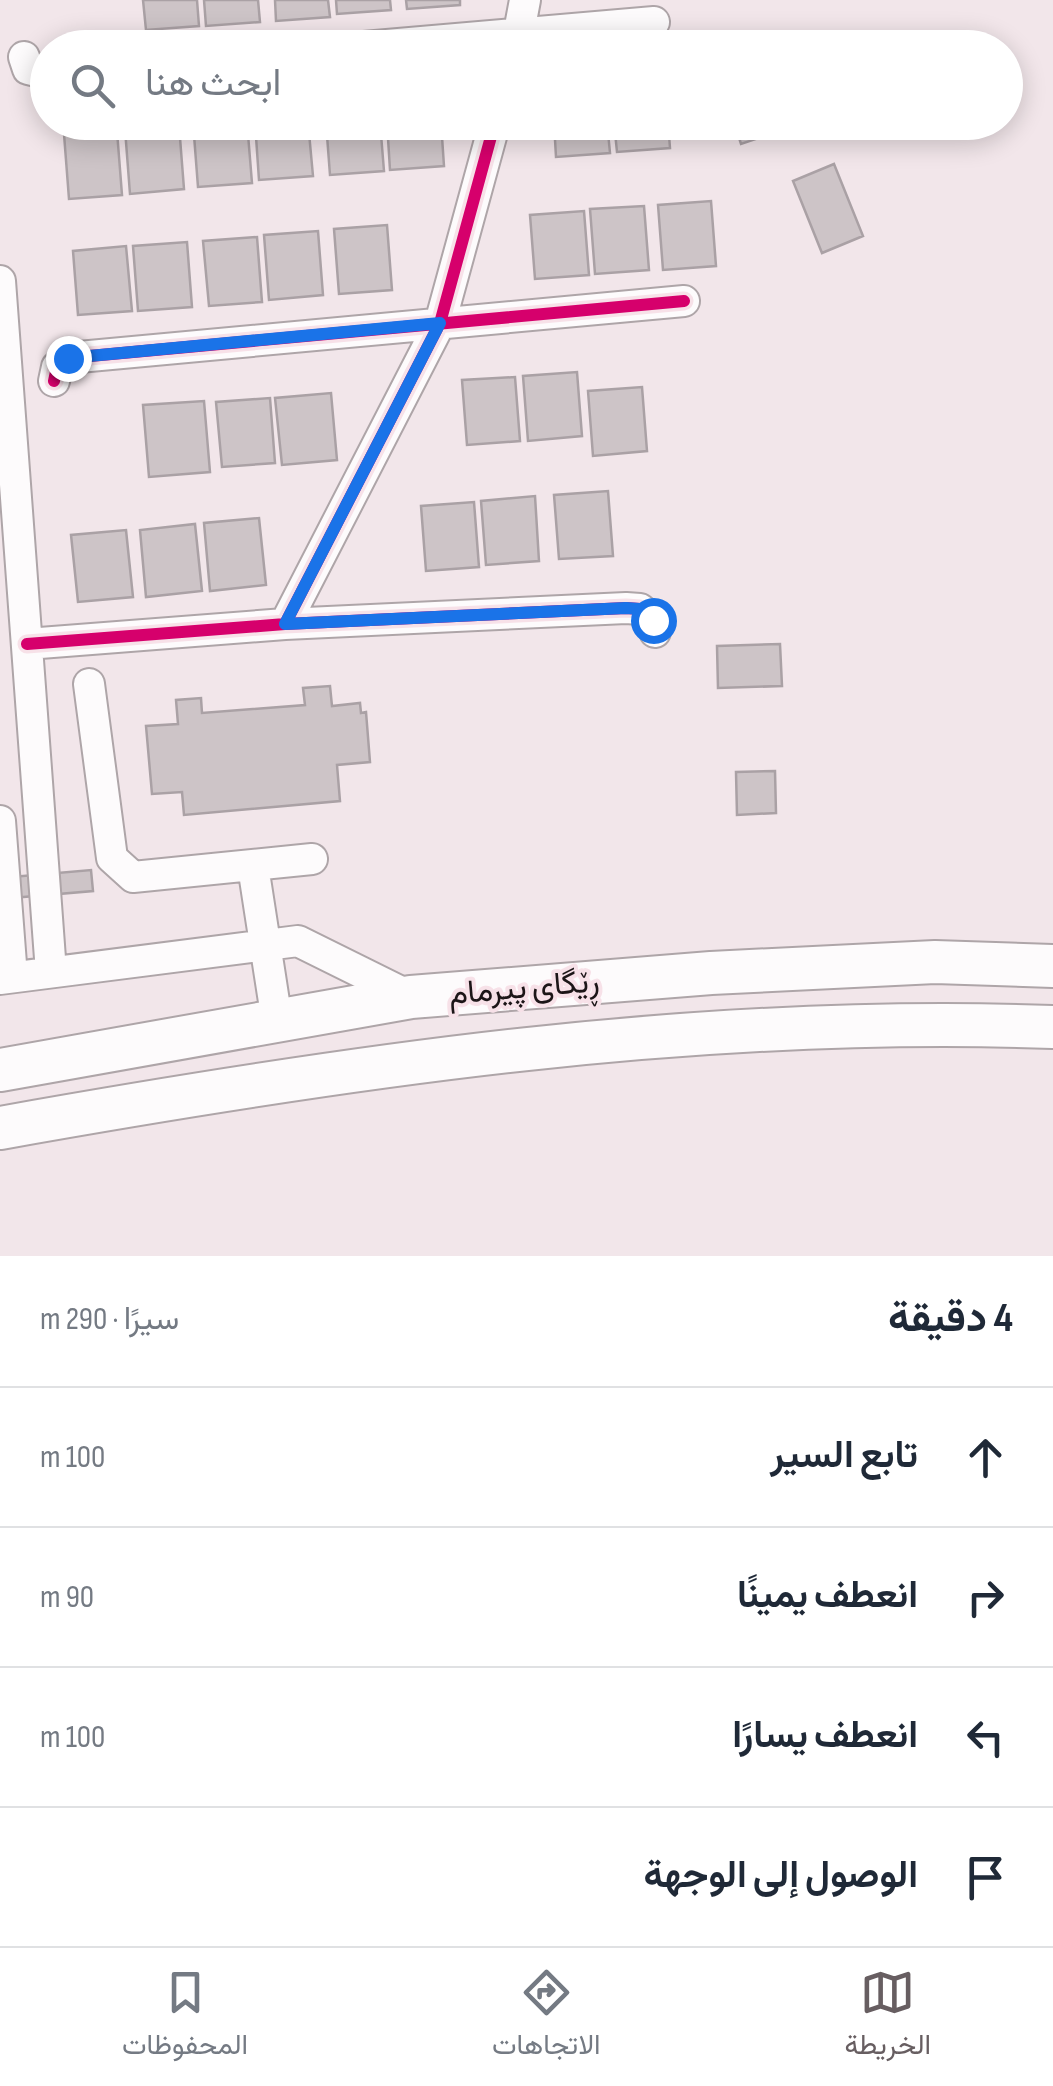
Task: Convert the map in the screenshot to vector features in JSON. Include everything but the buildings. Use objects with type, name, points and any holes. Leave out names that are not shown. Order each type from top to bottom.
[{"type":"highway","name":"ڕێگای پیرمام","points":[[0,1070],[411,997],[823,967],[935,962],[1053,966]]},
{"type":"highway","name":"ڕێگای پیرمام","points":[[0,1128],[420,1059],[544,1046],[838,1024],[1053,1028]]},
{"type":"street","points":[[520,30],[525,0]]},
{"type":"street","points":[[594,30],[654,22]]},
{"type":"street","points":[[285,624],[440,323],[490,140]]},
{"type":"street","points":[[0,281],[51,972]]},
{"type":"street","points":[[54,381],[56,367],[68,358],[684,301]]},
{"type":"street","points":[[26,644],[285,624],[626,608],[640,609],[653,620],[655,632]]},
{"type":"street","points":[[89,684],[112,858],[132,877],[312,859]]},
{"type":"street","points":[[0,821],[6,978],[265,942],[298,941],[411,997]]},
{"type":"street","points":[[252,866],[277,1021]]},
{"type":"cycle path","points":[[27,644],[285,624],[440,323],[490,140]]},
{"type":"cycle path","points":[[54,381],[57,367],[68,358],[684,301]]},
{"type":"cycle path","points":[[285,624],[626,608],[640,609],[653,620],[655,632]]},
{"type":"route","points":[[68,358],[440,323],[285,624],[626,608],[640,609],[653,620]]}]
